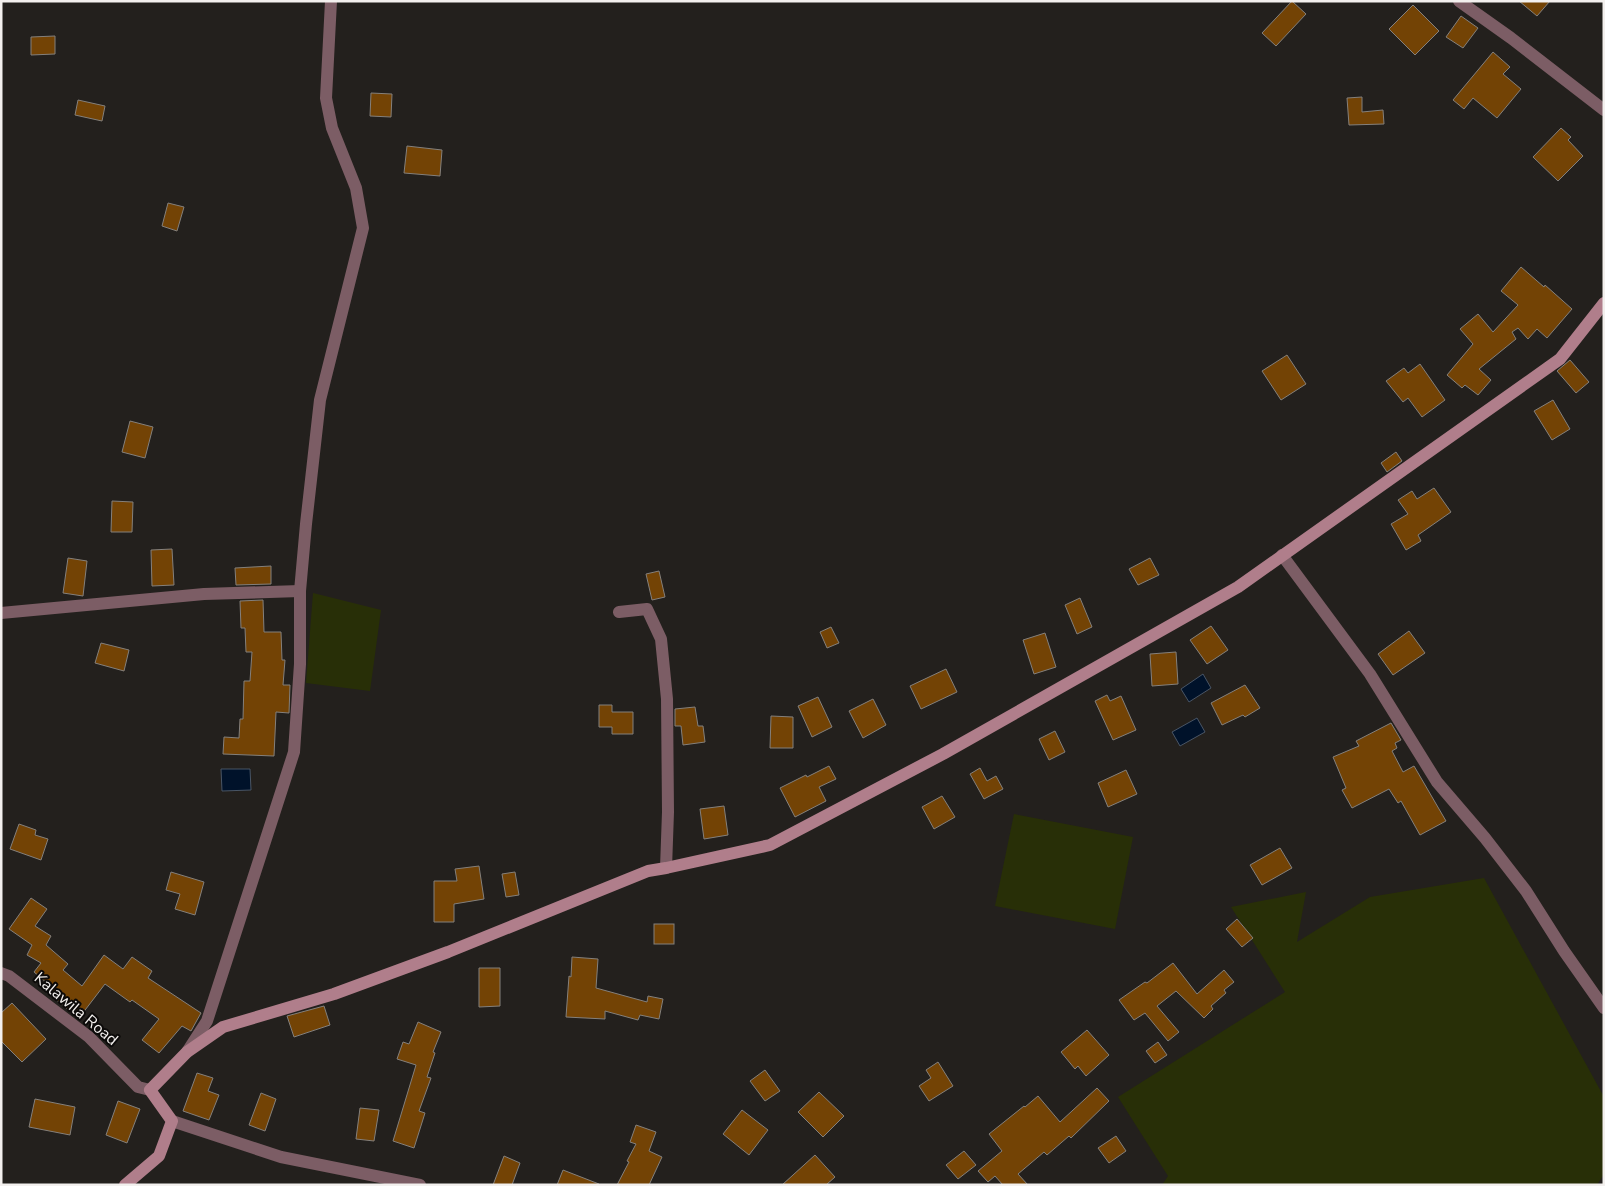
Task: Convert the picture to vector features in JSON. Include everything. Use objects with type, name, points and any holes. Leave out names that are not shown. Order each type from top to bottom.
[{"type":"street","points":[[187,1052],[207,1021],[294,752],[300,664],[300,591],[320,400],[363,228],[356,188],[332,128],[326,98],[331,1]]},
{"type":"street","points":[[1459,1],[1511,38],[1604,110]]},
{"type":"street","points":[[420,1185],[281,1157],[172,1121],[150,1090],[187,1052],[223,1027],[334,994],[448,952],[648,871],[770,845],[943,754],[1238,586],[1560,358],[1604,303]]},
{"type":"street","points":[[1282,555],[1370,674],[1437,782],[1486,838],[1526,891],[1564,951],[1604,1008]]},
{"type":"street","points":[[1,613],[204,594],[300,591]]},
{"type":"street","points":[[619,612],[646,609],[661,640],[667,699],[668,812],[666,868]]},
{"type":"street","name":"Kalawila Road","points":[[1,973],[8,976],[89,1037],[138,1087],[150,1090]]},
{"type":"street","points":[[125,1185],[159,1156],[172,1121]]},
{"type":"green space","points":[[313,593],[381,610],[370,691],[306,683]]},
{"type":"green space","points":[[1014,814],[1133,837],[1115,929],[995,906]]},
{"type":"green space","points":[[1484,878],[1604,1097],[1604,1174],[1597,1185],[1162,1185],[1168,1176],[1118,1097],[1285,992],[1231,907],[1306,892],[1297,942],[1370,897]]},
{"type":"water","points":[[1203,674],[1211,688],[1189,702],[1181,689]]},
{"type":"water","points":[[1197,718],[1205,732],[1180,746],[1172,732]]},
{"type":"water","points":[[221,769],[250,769],[251,790],[222,791]]},
{"type":"building","points":[[1292,1],[1306,14],[1276,46],[1262,33]]},
{"type":"building","points":[[1519,1],[1550,1],[1537,16]]},
{"type":"building","points":[[1413,5],[1439,31],[1415,55],[1389,29]]},
{"type":"building","points":[[1461,16],[1478,28],[1463,48],[1446,37]]},
{"type":"building","points":[[55,36],[55,54],[31,55],[31,37]]},
{"type":"building","points":[[1493,52],[1510,67],[1503,74],[1521,89],[1497,118],[1473,98],[1464,109],[1453,100]]},
{"type":"building","points":[[371,93],[392,94],[391,117],[370,116]]},
{"type":"building","points":[[1362,97],[1362,112],[1383,110],[1384,124],[1349,125],[1347,98]]},
{"type":"building","points":[[78,100],[105,106],[102,121],[75,115]]},
{"type":"building","points":[[1561,128],[1571,137],[1568,140],[1583,156],[1558,181],[1533,157]]},
{"type":"building","points":[[407,146],[442,150],[440,176],[404,173]]},
{"type":"building","points":[[168,203],[184,207],[177,231],[162,226]]},
{"type":"building","points":[[1521,267],[1572,309],[1547,338],[1537,329],[1528,339],[1518,328],[1512,332],[1516,339],[1479,369],[1491,380],[1478,395],[1465,385],[1462,388],[1447,375],[1473,344],[1460,329],[1478,314],[1493,332],[1518,305],[1501,291]]},
{"type":"building","points":[[1287,355],[1306,384],[1281,400],[1262,371]]},
{"type":"building","points":[[1570,360],[1589,382],[1576,393],[1557,371]]},
{"type":"building","points":[[1420,364],[1445,400],[1422,417],[1408,398],[1403,402],[1386,381],[1404,368],[1408,373]]},
{"type":"building","points":[[1553,400],[1570,429],[1552,440],[1534,411]]},
{"type":"building","points":[[130,421],[153,427],[145,458],[122,452]]},
{"type":"building","points":[[1396,452],[1402,461],[1387,472],[1381,463]]},
{"type":"building","points":[[1434,488],[1451,512],[1418,535],[1421,541],[1406,550],[1391,524],[1408,514],[1398,500],[1412,491],[1417,499]]},
{"type":"building","points":[[112,501],[133,502],[132,532],[111,532]]},
{"type":"building","points":[[172,549],[174,585],[152,586],[151,550]]},
{"type":"building","points":[[68,558],[87,561],[83,596],[63,593]]},
{"type":"building","points":[[1150,558],[1159,575],[1138,585],[1129,569]]},
{"type":"building","points":[[271,566],[271,584],[236,585],[235,568]]},
{"type":"building","points":[[659,571],[665,597],[652,600],[646,574]]},
{"type":"building","points":[[1080,598],[1092,627],[1077,634],[1065,605]]},
{"type":"building","points":[[263,600],[264,632],[281,632],[282,660],[285,660],[283,685],[290,685],[289,713],[276,712],[274,756],[223,754],[224,737],[239,738],[240,719],[243,719],[244,681],[250,681],[252,652],[246,652],[245,628],[241,628],[240,601]]},
{"type":"building","points":[[1211,626],[1228,650],[1207,664],[1190,640]]},
{"type":"building","points":[[831,627],[839,643],[827,648],[820,632]]},
{"type":"building","points":[[1409,631],[1425,653],[1393,675],[1378,654]]},
{"type":"building","points":[[1045,633],[1056,667],[1034,674],[1023,640]]},
{"type":"building","points":[[101,643],[129,650],[124,671],[95,663]]},
{"type":"building","points":[[1176,652],[1178,684],[1152,686],[1150,654]]},
{"type":"building","points":[[946,669],[957,692],[921,709],[910,686]]},
{"type":"building","points":[[1245,685],[1260,708],[1245,717],[1243,715],[1222,725],[1211,703]]},
{"type":"building","points":[[1107,695],[1110,701],[1121,696],[1136,730],[1113,740],[1095,701]]},
{"type":"building","points":[[818,697],[832,727],[812,737],[798,706]]},
{"type":"building","points":[[873,699],[886,725],[863,738],[849,711]]},
{"type":"building","points":[[599,705],[612,705],[612,712],[633,712],[633,734],[612,734],[612,727],[599,727]]},
{"type":"building","points":[[695,707],[698,726],[703,726],[705,742],[683,745],[681,726],[675,726],[675,709]]},
{"type":"building","points":[[771,716],[793,717],[793,748],[770,748]]},
{"type":"building","points":[[1391,723],[1401,740],[1395,743],[1397,748],[1392,751],[1403,772],[1414,766],[1446,821],[1420,835],[1401,801],[1398,803],[1389,789],[1352,808],[1342,790],[1346,788],[1333,757],[1359,746],[1356,741]]},
{"type":"building","points":[[1055,731],[1065,752],[1049,760],[1039,739]]},
{"type":"building","points":[[829,766],[836,779],[819,787],[826,801],[795,817],[780,788]]},
{"type":"building","points":[[980,768],[987,781],[996,776],[1003,789],[984,799],[970,774]]},
{"type":"building","points":[[1126,770],[1137,794],[1108,807],[1098,783]]},
{"type":"building","points":[[942,796],[955,817],[934,829],[922,807]]},
{"type":"building","points":[[724,806],[728,835],[704,839],[700,809]]},
{"type":"building","points":[[19,824],[36,830],[35,835],[48,839],[41,860],[10,849]]},
{"type":"building","points":[[1280,848],[1292,868],[1262,885],[1250,865]]},
{"type":"building","points":[[479,866],[484,899],[454,904],[454,922],[434,922],[434,881],[457,881],[455,869]]},
{"type":"building","points":[[171,872],[204,882],[195,915],[175,909],[180,894],[166,890]]},
{"type":"building","points":[[515,872],[519,895],[506,897],[502,874]]},
{"type":"building","points":[[31,898],[47,909],[35,926],[51,936],[46,945],[68,964],[63,970],[82,986],[104,955],[123,969],[132,957],[152,971],[148,978],[201,1013],[191,1031],[182,1026],[159,1053],[142,1040],[159,1019],[132,1000],[130,1002],[105,984],[79,1018],[49,994],[53,988],[34,972],[41,963],[27,955],[32,945],[9,929]]},
{"type":"building","points":[[1237,919],[1253,938],[1242,947],[1226,929]]},
{"type":"building","points":[[654,924],[674,924],[674,944],[654,944]]},
{"type":"building","points":[[572,957],[598,959],[596,988],[647,1002],[648,996],[663,999],[659,1019],[640,1015],[638,1020],[605,1011],[605,1019],[566,1017]]},
{"type":"building","points":[[1173,963],[1197,994],[1224,970],[1234,982],[1224,990],[1226,993],[1211,1006],[1213,1009],[1204,1018],[1176,991],[1157,1006],[1179,1032],[1168,1041],[1145,1013],[1134,1020],[1119,1000],[1145,982],[1147,983]]},
{"type":"building","points":[[479,968],[500,968],[500,1006],[479,1007]]},
{"type":"building","points":[[12,1003],[46,1039],[22,1062],[1,1041],[1,1013]]},
{"type":"building","points":[[324,1006],[330,1025],[294,1037],[287,1016]]},
{"type":"building","points":[[418,1022],[441,1032],[433,1052],[435,1053],[427,1077],[431,1078],[419,1111],[425,1113],[414,1148],[393,1141],[416,1065],[397,1059],[403,1042],[409,1044]]},
{"type":"building","points":[[1087,1030],[1109,1055],[1086,1076],[1078,1066],[1075,1069],[1061,1052]]},
{"type":"building","points":[[1158,1042],[1167,1055],[1155,1063],[1146,1051]]},
{"type":"building","points":[[938,1062],[953,1086],[929,1101],[919,1086],[931,1078],[926,1070]]},
{"type":"building","points":[[765,1070],[780,1091],[765,1101],[750,1081]]},
{"type":"building","points":[[197,1073],[213,1078],[208,1091],[219,1095],[209,1120],[183,1111]]},
{"type":"building","points":[[1097,1088],[1109,1101],[1071,1138],[1069,1136],[1047,1155],[1044,1152],[1018,1174],[1028,1185],[1003,1185],[995,1176],[988,1182],[978,1171],[1002,1151],[989,1134],[1038,1096],[1060,1122]]},
{"type":"building","points":[[819,1092],[844,1116],[823,1137],[798,1112]]},
{"type":"building","points":[[261,1093],[276,1099],[265,1131],[249,1125]]},
{"type":"building","points":[[35,1099],[75,1107],[70,1135],[29,1127]]},
{"type":"building","points":[[118,1101],[140,1109],[127,1143],[106,1135]]},
{"type":"building","points":[[360,1108],[379,1110],[374,1141],[356,1139]]},
{"type":"building","points":[[742,1110],[768,1130],[749,1155],[723,1134]]},
{"type":"building","points":[[636,1125],[656,1132],[649,1151],[662,1157],[649,1185],[617,1185],[636,1144],[630,1142]]},
{"type":"building","points":[[1116,1136],[1126,1151],[1109,1163],[1098,1148]]},
{"type":"building","points":[[964,1151],[976,1165],[958,1179],[946,1165]]},
{"type":"building","points":[[815,1155],[835,1177],[826,1185],[782,1185]]},
{"type":"building","points":[[504,1156],[520,1163],[512,1185],[493,1185]]},
{"type":"building","points":[[563,1170],[599,1184],[599,1185],[557,1185]]}]
